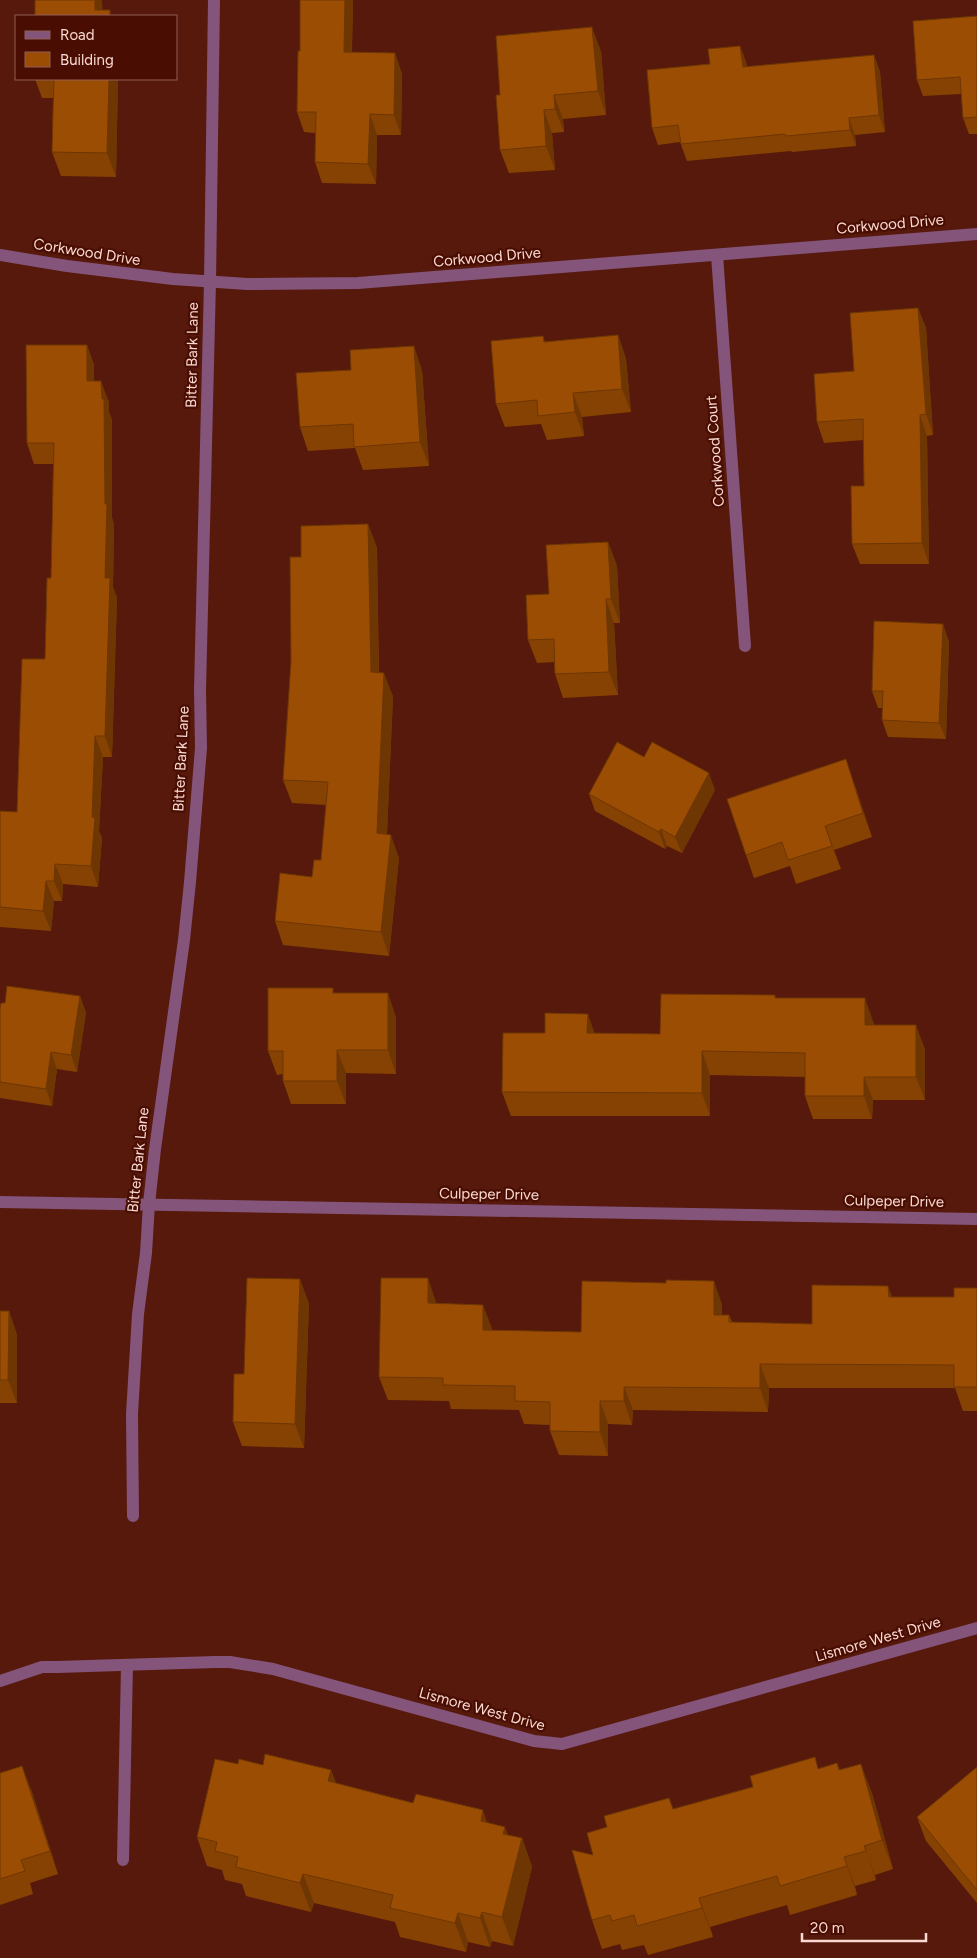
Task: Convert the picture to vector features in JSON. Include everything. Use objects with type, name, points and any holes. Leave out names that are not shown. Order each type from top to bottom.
[{"type":"street","name":"Bitter Bark Lane","points":[[133,1516],[132,1414],[138,1314],[146,1253],[157,1130],[184,940],[201,748],[200,690],[210,282],[214,0]]},
{"type":"street","name":"Corkwood Drive","points":[[0,255],[139,276],[210,282],[358,283],[977,234]]},
{"type":"street","name":"Corkwood Court","points":[[717,255],[745,646]]},
{"type":"street","name":"Culpeper Drive","points":[[0,1202],[977,1219]]},
{"type":"street","name":"Lismore West Drive","points":[[0,1681],[42,1667],[230,1662],[266,1667],[534,1741],[562,1744],[977,1628]]},
{"type":"street","points":[[122,1860],[127,1665]]},
{"type":"building","points":[[35,0],[95,0],[95,10],[110,10],[110,15],[35,15]]},
{"type":"building","points":[[300,0],[345,0],[344,52],[395,53],[394,115],[370,114],[368,164],[315,162],[316,112],[297,112]]},
{"type":"building","points":[[977,16],[977,117],[963,118],[960,77],[917,80],[913,21]]},
{"type":"building","points":[[592,27],[598,91],[554,95],[555,109],[544,110],[546,146],[500,150],[496,95],[500,95],[496,36]]},
{"type":"building","points":[[740,46],[743,67],[874,55],[879,115],[849,118],[850,130],[681,144],[678,125],[652,128],[647,70],[710,64],[708,49]]},
{"type":"building","points":[[54,80],[109,80],[107,153],[52,152]]},
{"type":"building","points":[[918,308],[926,414],[920,415],[922,543],[852,544],[851,486],[864,486],[863,419],[817,422],[814,374],[854,371],[850,313]]},
{"type":"building","points":[[618,335],[622,389],[573,393],[575,412],[538,416],[537,400],[496,404],[491,341],[543,336],[544,342]]},
{"type":"building","points":[[26,345],[87,345],[87,381],[101,381],[102,399],[104,399],[105,504],[107,504],[105,578],[110,578],[105,736],[95,736],[92,817],[95,818],[91,866],[55,864],[54,881],[46,881],[43,911],[0,907],[0,811],[17,812],[22,659],[45,659],[47,578],[51,578],[54,443],[27,443]]},
{"type":"building","points":[[414,346],[420,442],[354,447],[353,424],[300,427],[296,373],[351,370],[350,350]]},
{"type":"building","points":[[368,524],[371,672],[384,673],[377,833],[391,835],[381,932],[275,921],[280,873],[312,877],[314,860],[321,860],[328,782],[283,780],[291,661],[290,557],[301,557],[301,526]]},
{"type":"building","points":[[608,542],[611,599],[606,599],[609,672],[555,674],[554,639],[528,640],[526,595],[549,594],[546,545]]},
{"type":"building","points":[[874,621],[943,624],[939,723],[882,720],[883,691],[872,691]]},
{"type":"building","points":[[617,742],[644,757],[652,742],[709,773],[675,837],[661,829],[659,832],[589,794]]},
{"type":"building","points":[[846,759],[863,813],[825,826],[832,846],[788,860],[782,842],[746,855],[727,799]]},
{"type":"building","points":[[7,986],[80,996],[71,1055],[51,1052],[46,1089],[0,1082],[0,1008],[1,1003],[5,1003]]},
{"type":"building","points":[[268,988],[333,988],[333,993],[388,993],[388,1050],[337,1050],[337,1081],[283,1081],[283,1051],[268,1051]]},
{"type":"building","points":[[661,994],[775,995],[775,998],[865,998],[865,1025],[916,1025],[916,1077],[864,1077],[864,1096],[805,1096],[805,1053],[702,1051],[702,1093],[502,1092],[503,1033],[545,1033],[545,1013],[588,1014],[587,1033],[660,1034]]},
{"type":"building","points":[[247,1278],[300,1279],[295,1424],[233,1422],[234,1374],[244,1374]]},
{"type":"building","points":[[381,1278],[428,1278],[428,1303],[483,1305],[483,1330],[581,1332],[582,1281],[666,1283],[666,1280],[714,1281],[714,1315],[729,1315],[729,1322],[812,1324],[812,1285],[888,1286],[889,1297],[954,1297],[954,1288],[977,1288],[977,1387],[954,1387],[954,1365],[760,1364],[760,1388],[624,1387],[624,1401],[600,1401],[600,1432],[550,1431],[550,1402],[515,1401],[515,1386],[443,1385],[443,1378],[379,1377]]},
{"type":"building","points":[[0,1311],[9,1311],[8,1380],[0,1380]]},
{"type":"building","points":[[265,1754],[331,1770],[328,1781],[413,1803],[416,1794],[483,1810],[481,1821],[505,1827],[503,1834],[522,1838],[502,1917],[482,1912],[480,1918],[458,1913],[455,1923],[390,1908],[393,1895],[303,1874],[300,1883],[236,1867],[238,1857],[215,1851],[217,1842],[197,1837],[215,1759],[238,1764],[239,1759],[263,1765]]},
{"type":"building","points":[[815,1757],[818,1769],[837,1763],[839,1770],[861,1764],[882,1840],[864,1846],[866,1851],[844,1857],[847,1866],[780,1886],[777,1876],[699,1898],[702,1908],[637,1926],[634,1915],[612,1921],[610,1915],[592,1920],[572,1850],[593,1855],[587,1833],[607,1827],[604,1816],[669,1798],[673,1809],[753,1787],[750,1776]]},
{"type":"building","points":[[22,1766],[50,1851],[21,1860],[25,1871],[0,1879],[0,1773]]},
{"type":"building","points":[[977,1767],[977,1890],[917,1817]]}]
